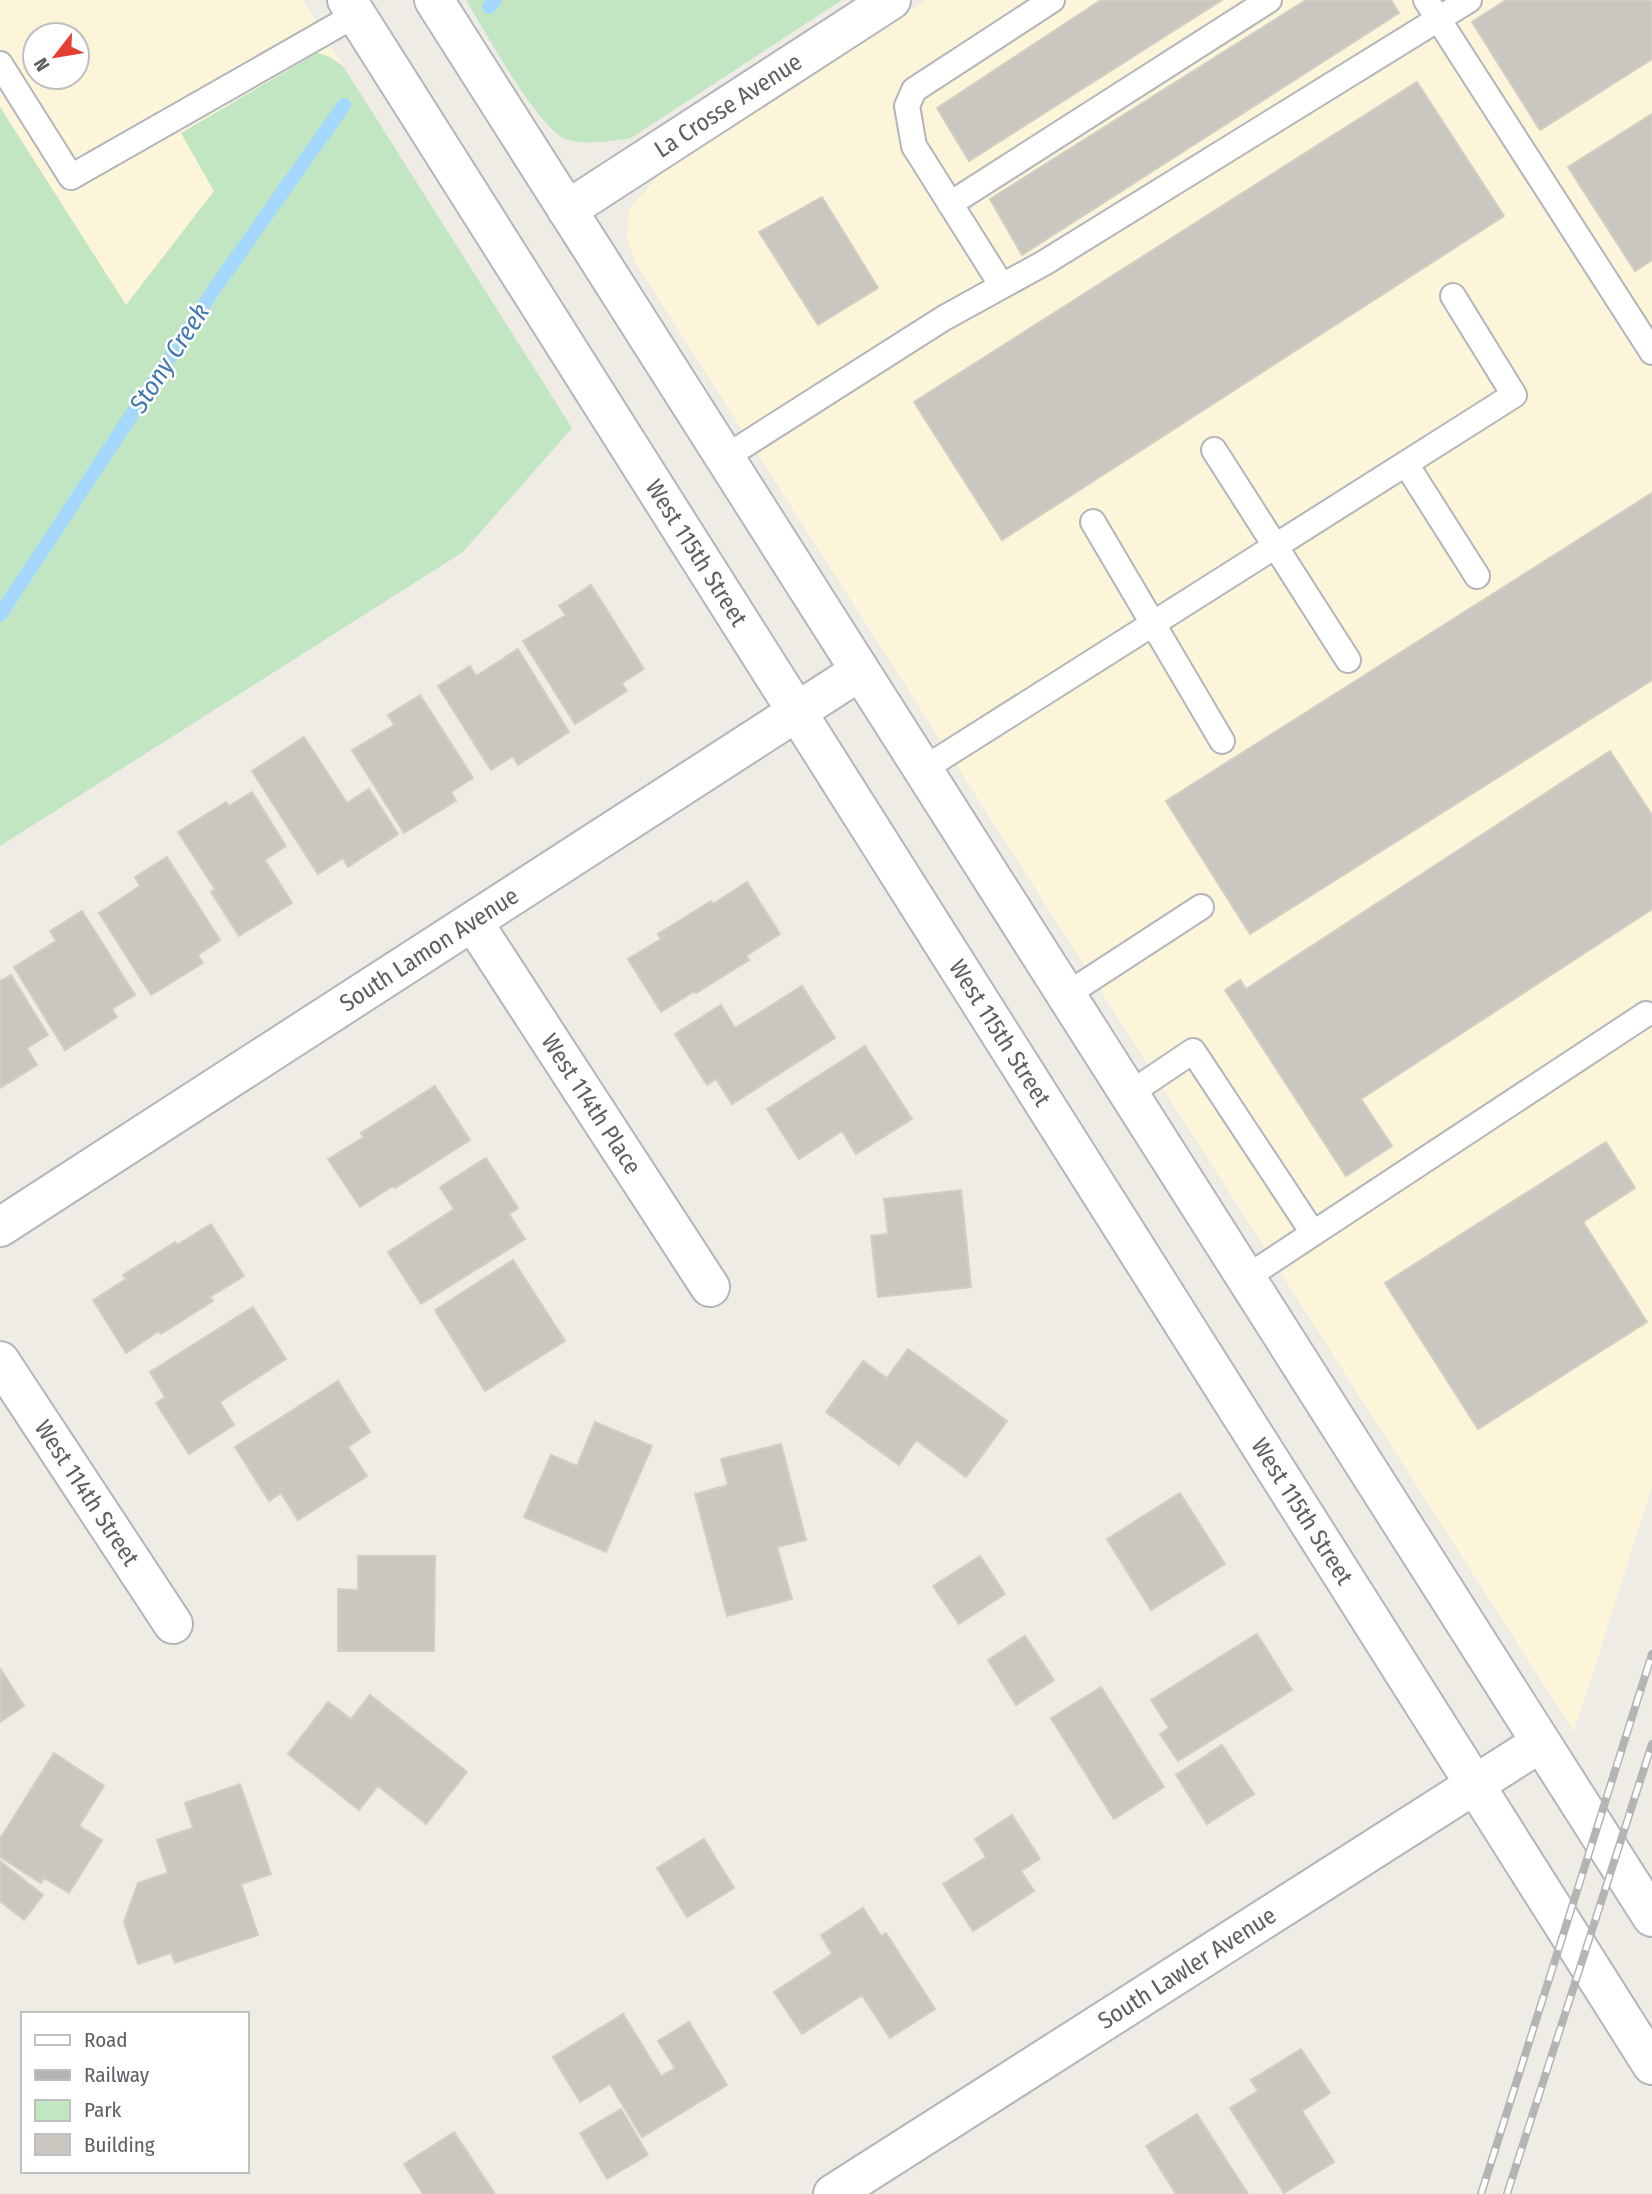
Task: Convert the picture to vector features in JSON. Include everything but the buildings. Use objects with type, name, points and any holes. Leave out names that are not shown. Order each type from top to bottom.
[{"type":"street","points":[[434,0],[1652,1917]]},
{"type":"street","name":"La Crosse Avenue","points":[[567,210],[891,0]]},
{"type":"street","name":"West 115th Street","points":[[352,7],[1652,2065]]},
{"type":"street","name":"South Lamon Avenue","points":[[0,1227],[860,671]]},
{"type":"street","name":"West 114th Place","points":[[473,922],[710,1287]]},
{"type":"street","name":"West 114th Street","points":[[0,1361],[173,1625]]},
{"type":"street","name":"South Lawler Avenue","points":[[833,2194],[1540,1743]]},
{"type":"lane","points":[[1002,286],[914,146],[906,106],[914,90],[1052,0]]},
{"type":"lane","points":[[950,204],[1269,0]]},
{"type":"lane","points":[[724,458],[944,318],[1056,256],[1432,9],[1469,0]]},
{"type":"lane","points":[[0,64],[71,177],[352,7]]},
{"type":"lane","points":[[1432,9],[1652,352]]},
{"type":"lane","points":[[922,770],[1514,395],[1453,296]]},
{"type":"lane","points":[[1214,450],[1348,660]]},
{"type":"lane","points":[[1406,464],[1477,576]]},
{"type":"lane","points":[[1093,522],[1222,741]]},
{"type":"lane","points":[[1066,995],[1201,907]]},
{"type":"lane","points":[[1247,1277],[1646,1014]]},
{"type":"lane","points":[[1129,1094],[1193,1051],[1313,1233]]},
{"type":"shaded area","points":[[0,0],[303,0],[343,66],[330,57],[181,133],[214,191],[126,305],[0,107]]},
{"type":"shaded area","points":[[926,0],[1652,0],[1652,1487],[1574,1732],[635,262],[627,239],[629,209],[669,164]]},
{"type":"green space","points":[[466,0],[842,0],[631,138],[590,143],[566,139],[541,117],[512,77]]},
{"type":"green space","points":[[317,53],[330,57],[343,66],[572,428],[463,552],[0,846],[0,107],[126,305],[214,191],[181,133]]},
{"type":"waterway","name":"Stony Creek","points":[[489,7],[495,0]]},
{"type":"waterway","name":"Stony Creek","points":[[0,615],[215,288],[344,105]]},
{"type":"railway","points":[[1481,2194],[1652,1654]]},
{"type":"railway","points":[[1507,2194],[1652,1744]]}]
